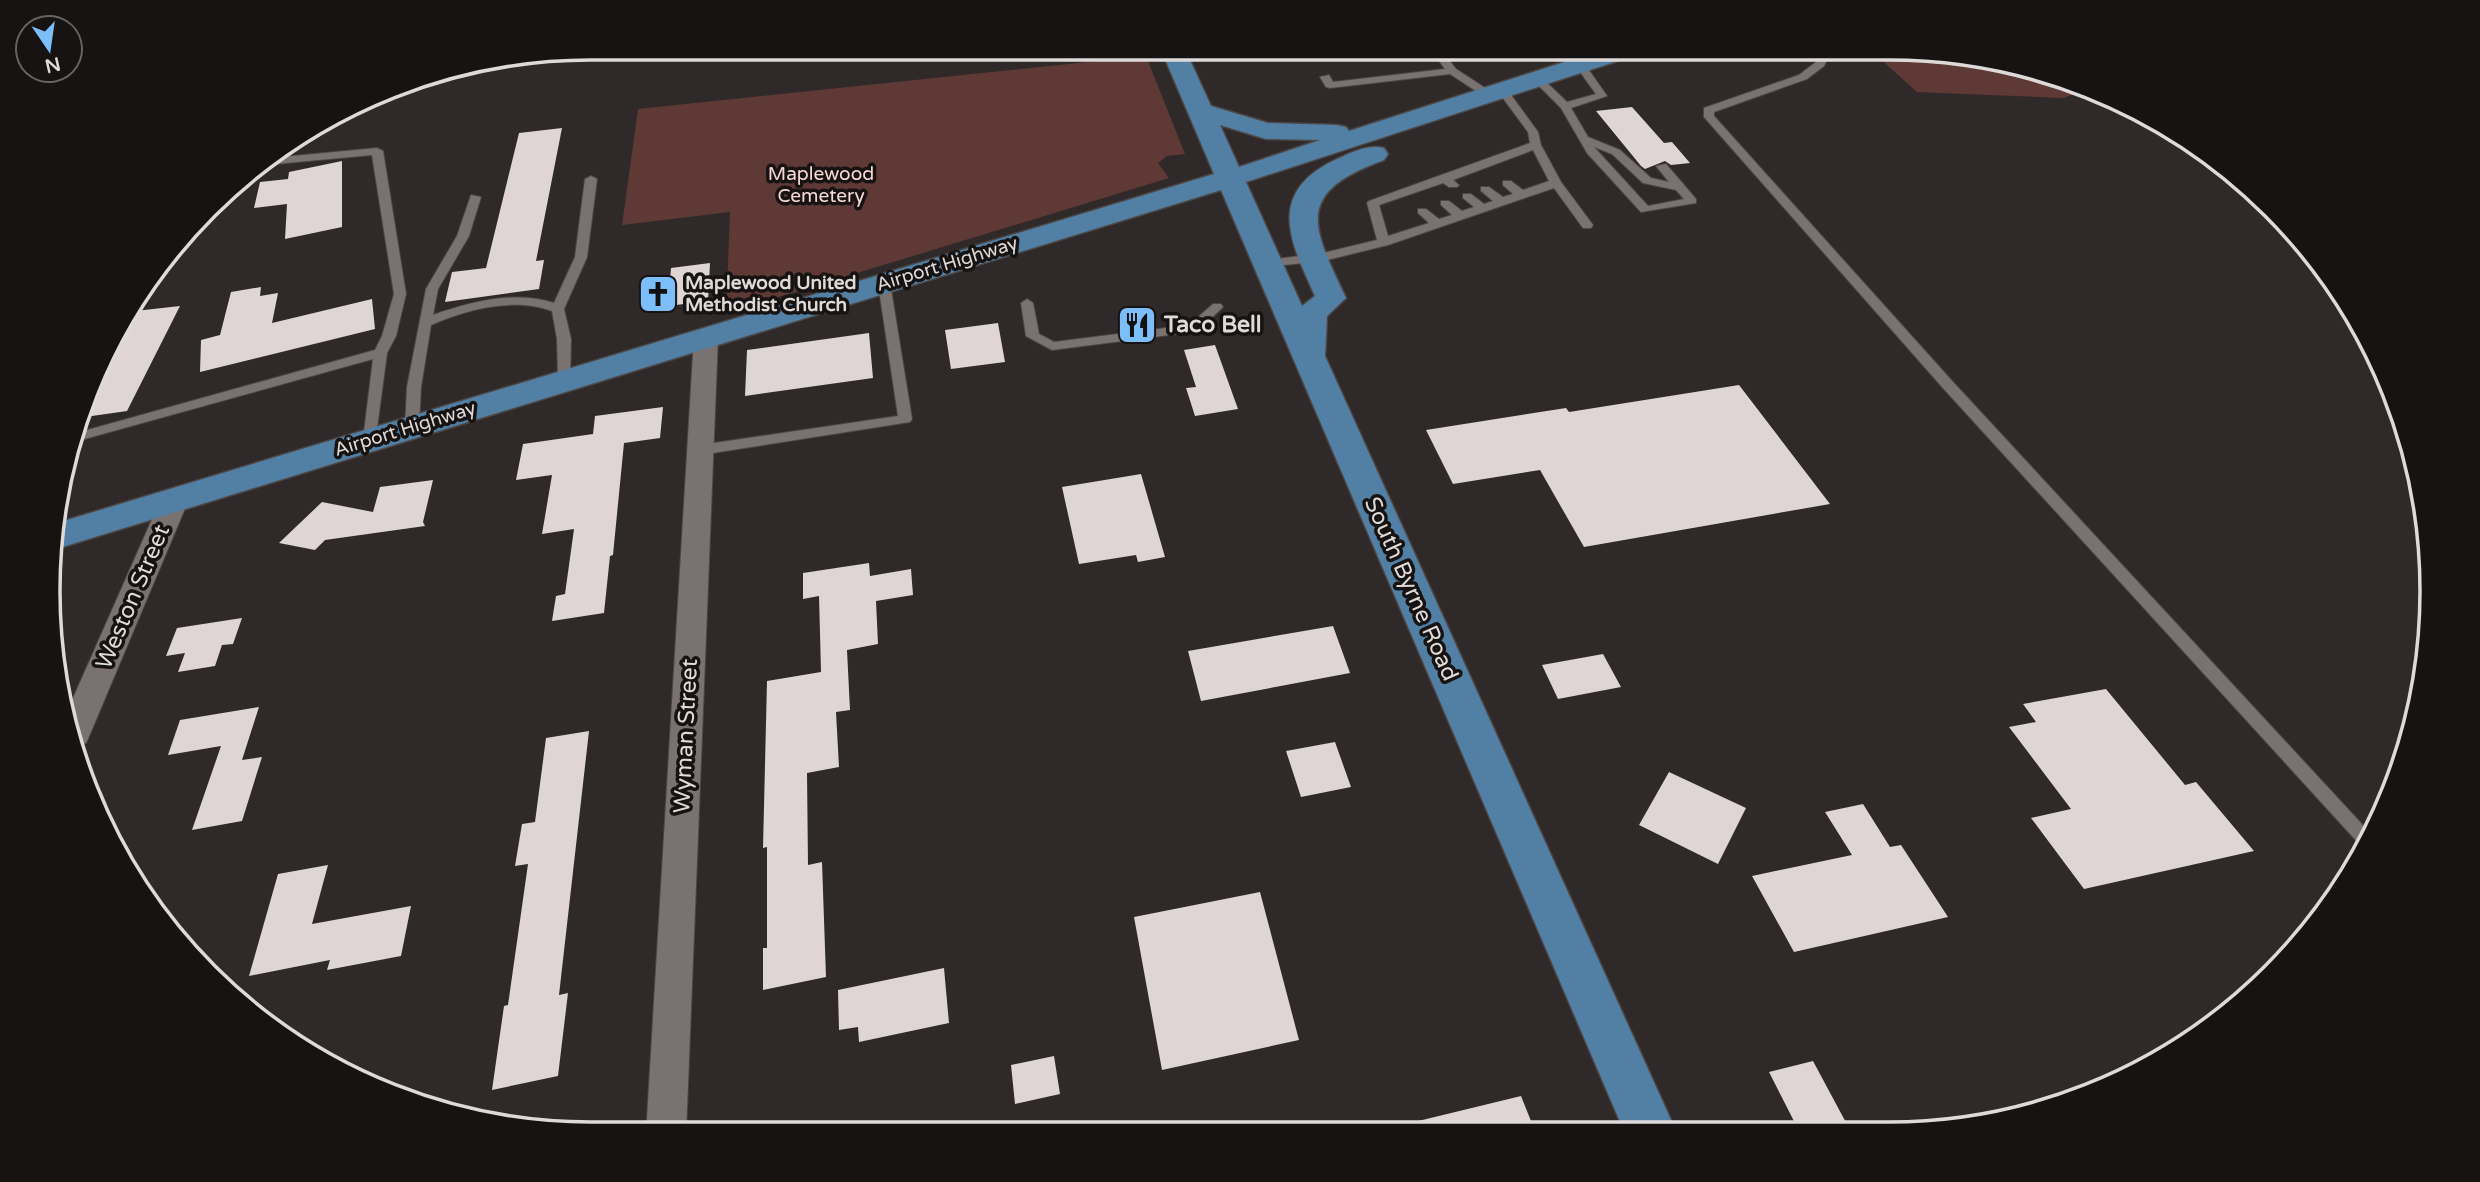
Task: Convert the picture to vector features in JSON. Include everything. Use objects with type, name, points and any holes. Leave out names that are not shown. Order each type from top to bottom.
[{"type":"main road","name":"South Byrne Road","points":[[1178,60],[1646,1122]]},
{"type":"main road","name":"Airport Highway","points":[[63,534],[1231,178],[1596,60]]},
{"type":"main road","points":[[1309,356],[1311,313],[1331,298],[1306,243],[1303,219],[1308,198],[1319,181],[1346,163],[1453,124],[1496,93]]},
{"type":"main road","points":[[1201,111],[1266,131],[1370,133]]},
{"type":"street","name":"Wyman Street","points":[[667,1122],[706,337]]},
{"type":"street","name":"Weston Street","points":[[77,726],[176,499]]},
{"type":"lane","points":[[1444,60],[1452,71]]},
{"type":"lane","points":[[1822,60],[1804,77],[1708,110],[1709,117],[1948,385],[2361,835]]},
{"type":"lane","points":[[1325,76],[1330,85],[1345,79],[1392,73],[1410,61],[1452,71],[1496,93],[1533,132],[1536,145],[1556,183],[1587,225]]},
{"type":"lane","points":[[1565,106],[1605,99],[1580,65]]},
{"type":"lane","points":[[1537,79],[1565,106],[1591,151],[1645,210],[1692,201],[1662,166]]},
{"type":"lane","points":[[1584,139],[1616,152],[1647,181],[1657,185],[1680,187]]},
{"type":"lane","points":[[1384,242],[1373,203],[1405,197],[1488,169],[1536,145]]},
{"type":"lane","points":[[279,161],[377,151],[400,294],[390,335],[380,353],[370,440]]},
{"type":"lane","points":[[565,380],[564,340],[558,309],[581,257],[591,179]]},
{"type":"lane","points":[[1507,183],[1521,195]]},
{"type":"lane","points":[[1269,264],[1314,258],[1384,242],[1556,183]]},
{"type":"lane","points":[[1485,189],[1502,202]]},
{"type":"lane","points":[[1467,196],[1483,209]]},
{"type":"lane","points":[[412,427],[414,387],[432,289],[463,236],[475,197]]},
{"type":"lane","points":[[1445,203],[1461,216]]},
{"type":"lane","points":[[1422,211],[1437,224]]},
{"type":"lane","points":[[700,450],[905,419],[884,283]]},
{"type":"lane","points":[[425,323],[447,312],[498,304],[545,302],[558,309]]},
{"type":"lane","points":[[1027,303],[1033,336],[1052,346],[1193,328],[1217,307]]},
{"type":"lane","points":[[83,436],[380,353]]},
{"type":"green space","name":"Maplewood Cemetery","points":[[1108,60],[1148,60],[1185,154],[1167,156],[1158,163],[1169,178],[726,313],[730,212],[622,225],[638,109]]},
{"type":"green space","points":[[1881,60],[1958,64],[1993,70],[2075,93],[2064,98],[1917,92]]},
{"type":"building","points":[[1632,107],[1664,143],[1672,142],[1690,163],[1671,165],[1665,161],[1645,169],[1596,111]]},
{"type":"building","points":[[562,128],[536,261],[544,260],[539,289],[445,302],[452,272],[486,268],[519,133]]},
{"type":"building","points":[[342,161],[342,227],[285,239],[287,204],[254,208],[260,182],[288,179],[289,172]]},
{"type":"building","points":[[710,263],[708,301],[668,306],[671,268]]},
{"type":"building","points":[[261,287],[260,296],[278,293],[272,323],[372,299],[375,329],[200,372],[201,340],[220,335],[231,292]]},
{"type":"building","points":[[180,306],[127,411],[89,416],[114,356],[140,310]]},
{"type":"building","points":[[998,323],[1005,362],[951,369],[945,330]]},
{"type":"building","points":[[869,333],[873,378],[745,396],[747,350]]},
{"type":"building","points":[[1215,345],[1238,409],[1195,416],[1186,388],[1196,387],[1184,350]]},
{"type":"building","points":[[1739,385],[1830,504],[1584,547],[1540,470],[1453,484],[1426,430],[1566,408],[1569,412]]},
{"type":"building","points":[[663,407],[660,438],[624,443],[613,555],[610,556],[604,613],[552,621],[556,596],[565,594],[574,529],[542,534],[552,475],[516,480],[523,444],[593,434],[595,416]]},
{"type":"building","points":[[1141,474],[1165,557],[1138,562],[1136,555],[1079,564],[1062,487]]},
{"type":"building","points":[[433,480],[423,522],[425,526],[325,540],[315,550],[279,543],[322,502],[373,512],[380,487]]},
{"type":"building","points":[[869,563],[870,576],[911,569],[913,595],[876,601],[878,644],[847,650],[850,710],[836,712],[839,767],[807,773],[808,865],[822,862],[826,977],[763,990],[763,948],[767,948],[767,847],[763,848],[767,681],[821,672],[819,596],[803,599],[803,573]]},
{"type":"building","points":[[242,618],[233,644],[222,645],[215,666],[178,672],[185,653],[166,656],[177,628]]},
{"type":"building","points":[[1333,626],[1350,673],[1201,701],[1188,651]]},
{"type":"building","points":[[1603,654],[1621,687],[1558,699],[1542,665]]},
{"type":"building","points":[[2106,689],[2185,785],[2196,782],[2254,851],[2084,889],[2031,818],[2071,809],[2009,727],[2036,722],[2023,704]]},
{"type":"building","points":[[259,707],[242,760],[262,757],[242,821],[192,830],[221,746],[168,755],[180,720]]},
{"type":"building","points":[[589,731],[559,995],[568,993],[558,1076],[492,1090],[504,1006],[508,1005],[528,864],[515,866],[522,824],[535,822],[546,738]]},
{"type":"building","points":[[1335,742],[1351,787],[1301,797],[1286,751]]},
{"type":"building","points":[[1669,772],[1746,808],[1718,864],[1639,825]]},
{"type":"building","points":[[1863,804],[1890,847],[1901,845],[1948,917],[1794,952],[1752,876],[1852,855],[1825,812]]},
{"type":"building","points":[[328,865],[312,924],[411,906],[401,956],[327,970],[330,960],[249,976],[278,874]]},
{"type":"building","points":[[1260,892],[1299,1040],[1162,1070],[1134,917]]},
{"type":"building","points":[[944,968],[949,1023],[859,1042],[858,1027],[839,1030],[838,990]]},
{"type":"building","points":[[1054,1056],[1060,1094],[1015,1104],[1011,1065]]},
{"type":"building","points":[[1813,1061],[1846,1122],[1794,1122],[1769,1072]]},
{"type":"building","points":[[1521,1096],[1531,1122],[1414,1122]]},
{"type":"place","name":"Maplewood United Methodist Church","points":[[658,294]]},
{"type":"place","name":"Taco Bell","points":[[1137,325]]}]
